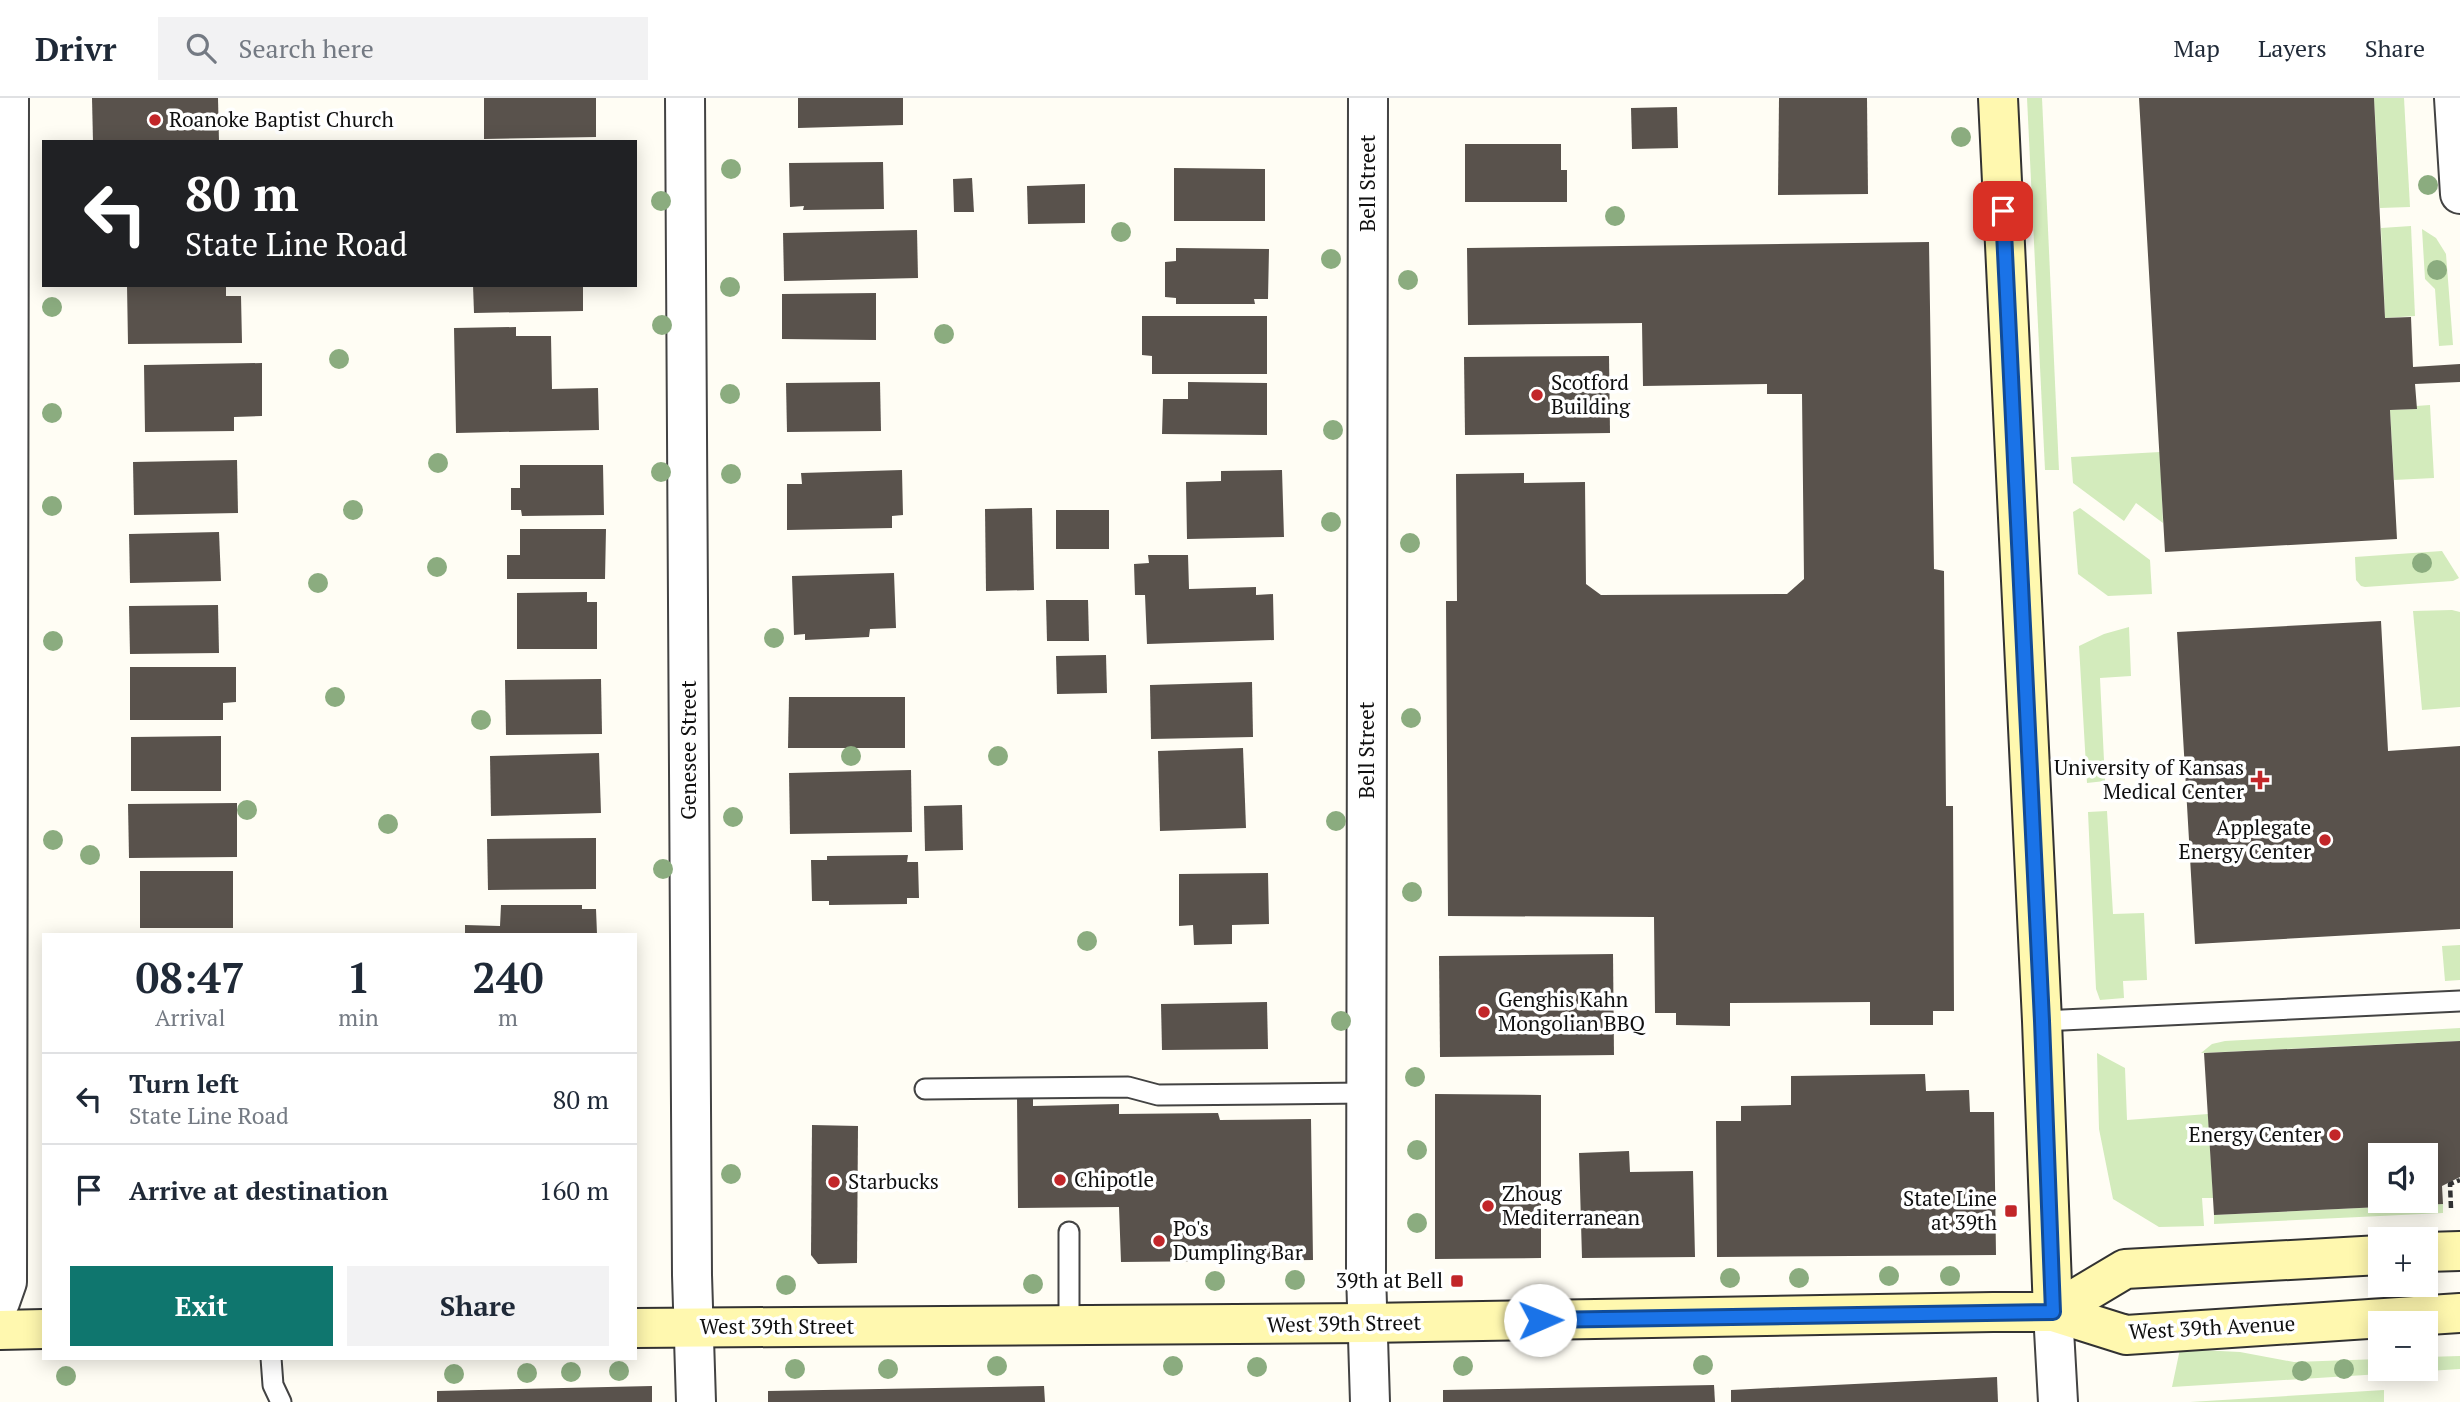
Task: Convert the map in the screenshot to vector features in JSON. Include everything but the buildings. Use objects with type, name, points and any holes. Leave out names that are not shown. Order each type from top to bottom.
[{"type":"main road","points":[[1998,98],[2042,1021],[2053,1312],[2125,1269],[2368,1256]]},
{"type":"main road","points":[[2438,1246],[2456,1236]]},
{"type":"main road","name":"West 39th Street","points":[[637,1328],[1366,1324],[2053,1312]]},
{"type":"main road","name":"West 39th Avenue","points":[[2053,1312],[2126,1335],[2460,1313]]},
{"type":"main road","points":[[0,1330],[42,1329]]},
{"type":"street","points":[[0,1302],[7,1282],[9,98]]},
{"type":"street","name":"Genesee Street","points":[[685,98],[692,1328],[696,1402]]},
{"type":"street","name":"Bell Street","points":[[1368,98],[1366,1324],[1370,1402]]},
{"type":"street","points":[[2454,98],[2460,194]]},
{"type":"street","points":[[2053,1312],[2058,1402]]},
{"type":"lane","points":[[2042,1021],[2460,1001]]},
{"type":"lane","points":[[925,1089],[1128,1087],[1158,1095],[1366,1093]]},
{"type":"lane","points":[[1069,1232],[1069,1326]]},
{"type":"lane","points":[[271,1360],[274,1385],[281,1402]]},
{"type":"path","points":[[2456,1236],[2450,1184],[2460,1180]]},
{"type":"green space","points":[[2027,98],[2042,98],[2059,470],[2045,470]]},
{"type":"green space","points":[[2374,98],[2404,98],[2410,207],[2380,208]]},
{"type":"green space","points":[[2411,226],[2415,316],[2385,318],[2381,228]]},
{"type":"green space","points":[[2422,229],[2436,238],[2446,254],[2453,345],[2439,346],[2435,289],[2425,279]]},
{"type":"green space","points":[[2430,405],[2434,478],[2394,480],[2390,410],[2416,409],[2416,406]]},
{"type":"green space","points":[[2160,452],[2163,523],[2136,503],[2124,521],[2073,483],[2071,457]]},
{"type":"green space","points":[[2080,508],[2150,560],[2152,594],[2108,596],[2078,574],[2073,512]]},
{"type":"green space","points":[[2442,551],[2459,578],[2453,581],[2365,587],[2356,580],[2355,557]]},
{"type":"green space","points":[[2413,611],[2460,612],[2460,707],[2422,710]]},
{"type":"green space","points":[[2129,627],[2131,676],[2100,678],[2105,781],[2087,783],[2079,646],[2104,634]]},
{"type":"green space","points":[[2107,811],[2113,914],[2144,913],[2147,980],[2123,981],[2124,998],[2100,1000],[2096,989],[2088,812]]},
{"type":"green space","points":[[2460,945],[2460,980],[2445,981],[2442,946]]},
{"type":"green space","points":[[2460,1028],[2460,1041],[2201,1053],[2212,1044],[2225,1041]]},
{"type":"green space","points":[[2097,1053],[2125,1068],[2127,1120],[2208,1114],[2213,1198],[2202,1198],[2204,1226],[2159,1227],[2113,1199],[2099,1129]]},
{"type":"green space","points":[[2438,1204],[2443,1204],[2443,1213],[2214,1224],[2214,1215],[2368,1208],[2368,1213],[2438,1213]]},
{"type":"green space","points":[[2180,1349],[2240,1352],[2294,1362],[2368,1359],[2368,1375],[2172,1387]]},
{"type":"green space","points":[[2460,1356],[2460,1369],[2438,1370],[2438,1357]]},
{"type":"green space","points":[[2384,1390],[2384,1402],[2190,1402]]},
{"type":"place","name":"Roanoke Baptist Church","points":[[155,120]]},
{"type":"place","name":"Scotford Building","points":[[1537,395]]},
{"type":"place","name":"University of Kansas Medical Center","points":[[2260,780]]},
{"type":"place","name":"Applegate Energy Center","points":[[2325,840]]},
{"type":"place","name":"Genghis Kahn Mongolian BBQ","points":[[1484,1012]]},
{"type":"place","name":"Energy Center","points":[[2335,1135]]},
{"type":"place","name":"Chipotle","points":[[1060,1180]]},
{"type":"place","name":"Starbucks","points":[[834,1182]]},
{"type":"place","name":"Zhoug Mediterranean","points":[[1488,1206]]},
{"type":"place","name":"State Line at 39th","points":[[2011,1211]]},
{"type":"place","name":"Po's Dumpling Bar","points":[[1159,1241]]},
{"type":"place","name":"39th at Bell","points":[[1457,1281]]},
{"type":"route","points":[[1540,1320],[2053,1312],[2042,1021],[2003,211]]}]
